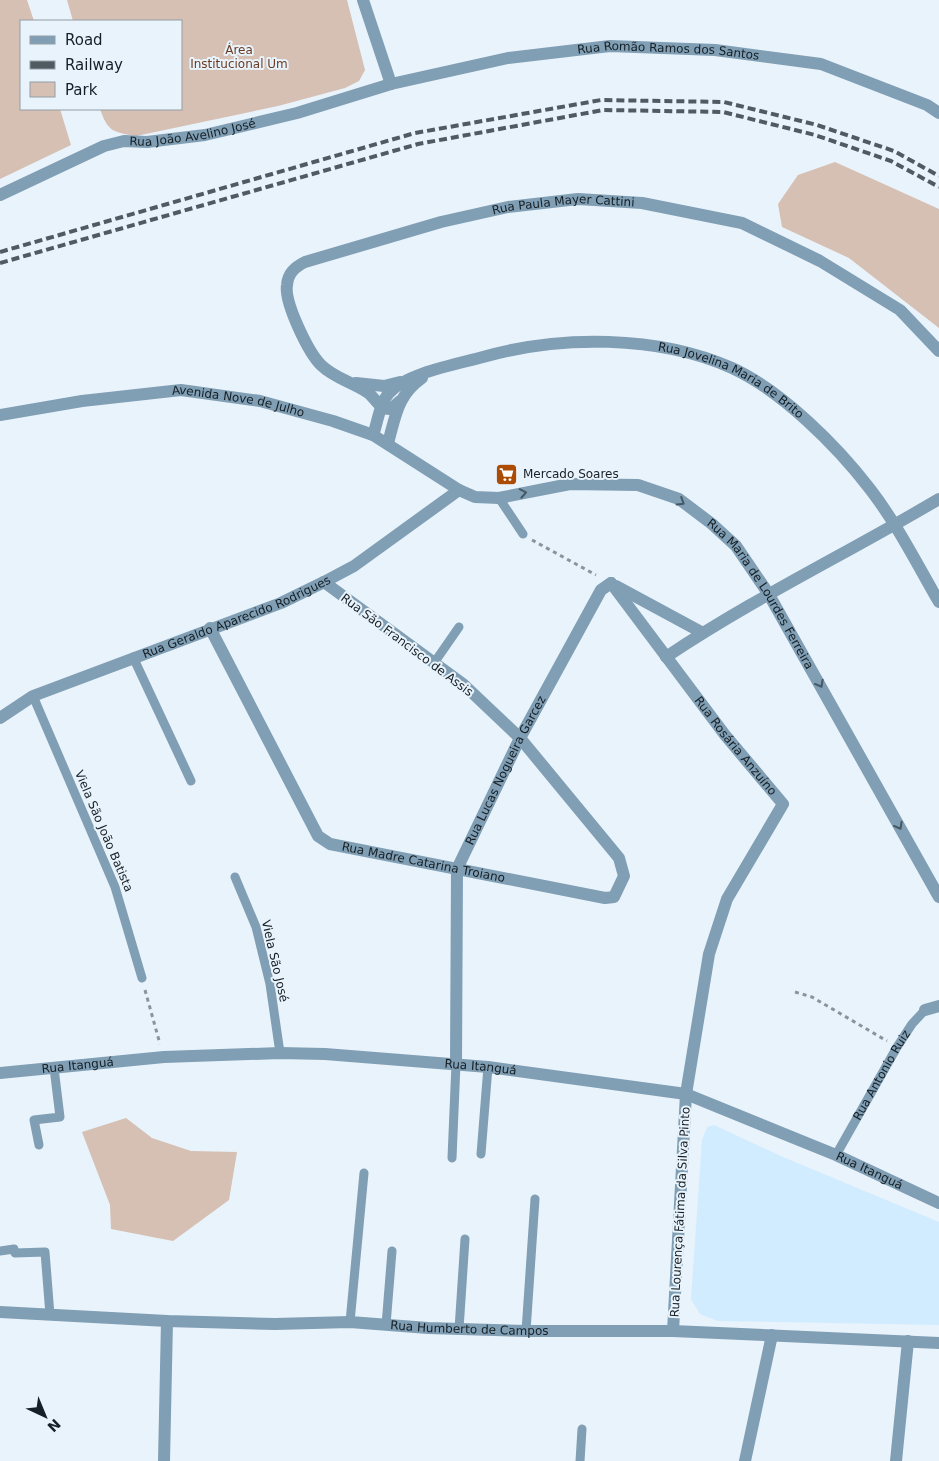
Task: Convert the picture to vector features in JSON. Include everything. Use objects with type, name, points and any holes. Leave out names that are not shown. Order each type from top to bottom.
[{"type":"street","points":[[363,0],[391,84]]},
{"type":"street","name":"Rua Romão Ramos dos Santos","points":[[391,84],[508,58],[610,46],[715,50],[821,64],[927,105],[939,112]]},
{"type":"street","name":"Rua João Avelino José","points":[[0,195],[104,146],[124,141],[147,142],[204,135],[297,113],[391,84]]},
{"type":"street","name":"Rua Paula Mayer Cattini","points":[[381,407],[372,396],[321,366],[312,354],[286,292],[289,275],[296,267],[313,259],[441,222],[508,208],[578,199],[642,203],[742,223],[820,261],[900,310],[939,351]]},
{"type":"street","name":"Rua Jovelina Maria de Brito","points":[[373,435],[381,407],[389,392],[406,380],[430,372],[513,348],[596,341],[665,346],[732,368],[780,398],[832,444],[870,490],[894,526],[939,602]]},
{"type":"street","name":"Rua Jovelina Maria de Brito","points":[[388,442],[400,401],[414,384],[430,372]]},
{"type":"street","name":"Rua Paula Mayer Cattini","points":[[349,382],[376,386],[406,380]]},
{"type":"street","name":"Avenida Nove de Julho","points":[[0,415],[82,401],[181,390],[260,401],[333,421],[373,435],[388,442],[459,490]]},
{"type":"street","points":[[381,407],[391,409],[400,401]]},
{"type":"street","name":"Rua Maria de Lourdes Ferreira","points":[[459,490],[476,497],[499,498],[570,484],[638,485],[679,499],[712,524],[736,546],[768,592],[939,897]]},
{"type":"street","name":"Rua Geraldo Aparecido Rodrigues","points":[[0,718],[33,696],[210,628],[281,603],[324,582],[354,566],[459,490]]},
{"type":"street","points":[[666,657],[768,592],[894,526],[939,498]]},
{"type":"street","name":"Rua São Francisco de Assis","points":[[324,582],[463,684],[520,738],[619,858],[624,876],[614,897]]},
{"type":"street","points":[[611,583],[703,632]]},
{"type":"street","name":"Rua Rosária Anzuíno","points":[[611,583],[725,735],[783,804],[727,899],[709,954],[686,1094]]},
{"type":"street","name":"Rua Lucas Nogueira Garcez","points":[[456,1064],[457,869],[520,738],[602,590],[611,583]]},
{"type":"street","name":"Rua Madre Catarina Troiano","points":[[210,628],[318,836],[330,844],[605,898],[614,897]]},
{"type":"street","name":"Rua Antonio Ruiz","points":[[925,1010],[939,1006]]},
{"type":"street","name":"Rua Itanguá","points":[[0,1073],[164,1057],[280,1053],[488,1067],[686,1094],[836,1155],[939,1203]]},
{"type":"street","name":"Rua Lourença Fátima da Silva Pinto","points":[[673,1331],[686,1094]]},
{"type":"street","name":"Rua Humberto de Campos","points":[[0,1312],[167,1321],[275,1324],[350,1322],[459,1329],[673,1331],[939,1342]]},
{"type":"street","points":[[164,1461],[167,1321]]},
{"type":"street","points":[[745,1461],[772,1335]]},
{"type":"street","points":[[896,1461],[908,1341]]},
{"type":"lane","points":[[499,498],[523,534]]},
{"type":"lane","points":[[434,663],[459,627]]},
{"type":"lane","points":[[133,658],[191,780]]},
{"type":"lane","name":"Viela São João Batista","points":[[33,696],[115,888],[142,978]]},
{"type":"lane","name":"Viela São José","points":[[236,877],[256,927],[270,984],[280,1053]]},
{"type":"lane","name":"Rua Antonio Ruiz","points":[[836,1155],[897,1047],[912,1024],[925,1010]]},
{"type":"lane","points":[[452,1158],[456,1064]]},
{"type":"lane","points":[[481,1154],[488,1067]]},
{"type":"lane","points":[[39,1145],[34,1120],[60,1117],[54,1068]]},
{"type":"lane","points":[[350,1322],[364,1173]]},
{"type":"lane","points":[[526,1331],[534,1199]]},
{"type":"lane","points":[[459,1329],[465,1239]]},
{"type":"lane","points":[[0,1251],[14,1249],[15,1253],[45,1252],[50,1315]]},
{"type":"lane","points":[[386,1325],[392,1251]]},
{"type":"lane","points":[[580,1461],[582,1429]]},
{"type":"path","points":[[523,534],[611,583]]},
{"type":"path","points":[[142,978],[164,1057]]},
{"type":"path","points":[[795,992],[812,997],[897,1047]]},
{"type":"shaded area","points":[[714,1125],[783,1157],[939,1222],[939,1325],[718,1321],[700,1314],[691,1299],[702,1140],[707,1127]]},
{"type":"green space","points":[[0,0],[27,0],[34,20],[20,20],[20,110],[60,110],[71,145],[0,179]]},
{"type":"green space","name":"Área Institucional Um","points":[[67,0],[347,0],[365,70],[359,81],[345,88],[278,106],[136,136],[112,130],[100,110],[182,110],[182,20],[73,20]]},
{"type":"green space","points":[[835,162],[939,209],[939,328],[849,258],[782,227],[778,204],[798,175]]},
{"type":"green space","points":[[126,1118],[152,1138],[191,1151],[237,1152],[229,1200],[173,1241],[111,1229],[110,1205],[82,1132]]},
{"type":"railway","points":[[0,252],[415,133],[601,100],[724,102],[817,125],[894,151],[939,176]]},
{"type":"railway","points":[[0,263],[418,144],[603,110],[723,112],[815,135],[891,161],[939,187]]},
{"type":"place","name":"Mercado Soares","points":[[507,474]]}]
